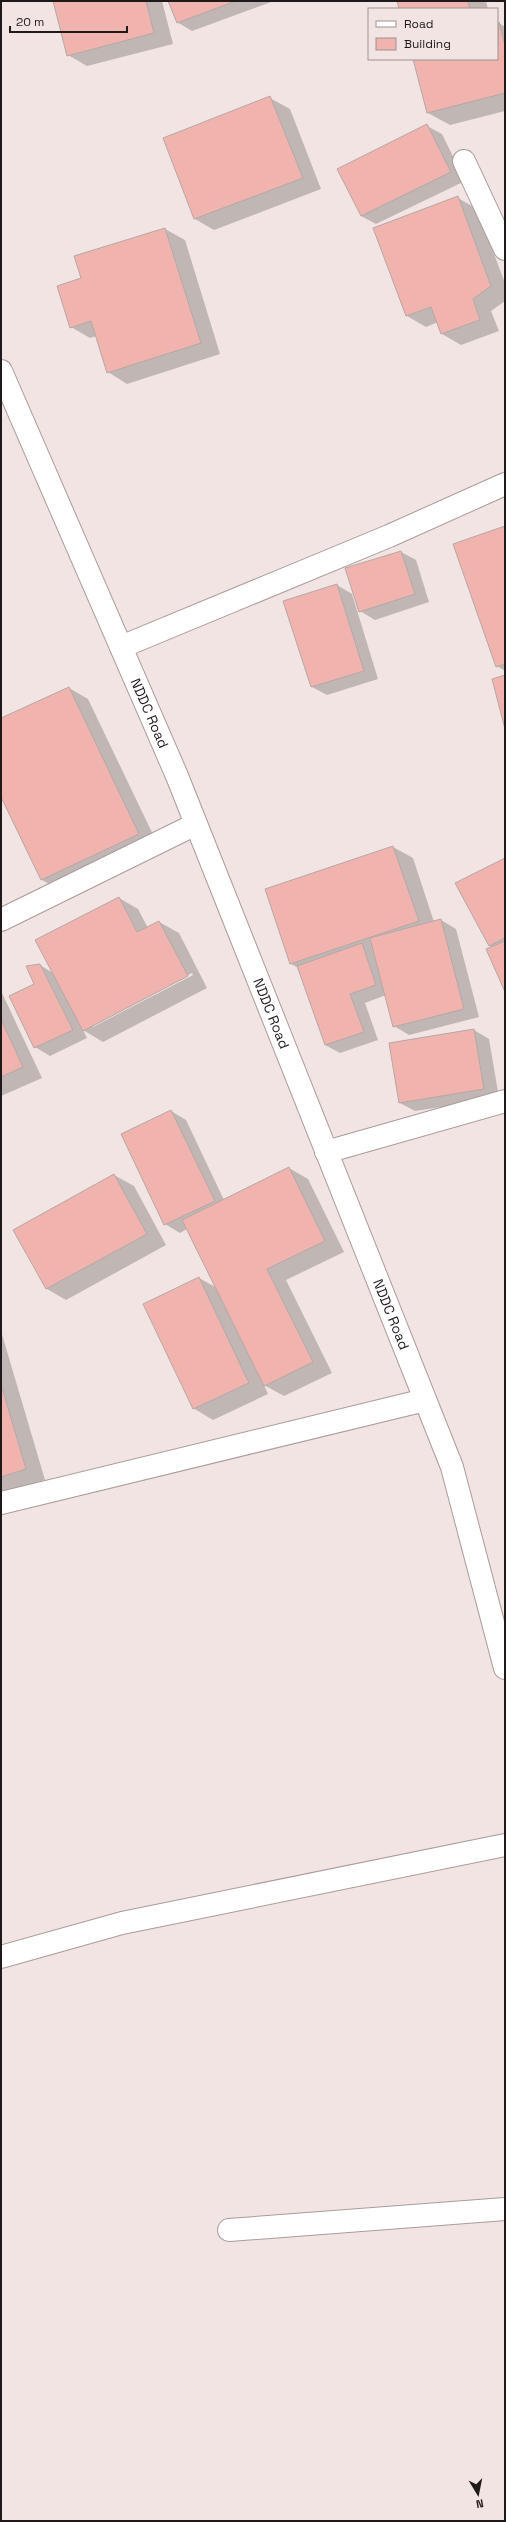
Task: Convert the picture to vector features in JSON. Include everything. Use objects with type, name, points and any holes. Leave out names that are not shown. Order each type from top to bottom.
[{"type":"street","points":[[464,161],[505,249]]},
{"type":"street","name":"NDDC Road","points":[[1,371],[196,824],[452,1467],[505,1668]]},
{"type":"street","points":[[121,647],[389,536],[505,484]]},
{"type":"street","points":[[1,920],[196,824]]},
{"type":"street","points":[[326,1152],[505,1101]]},
{"type":"street","points":[[1,1503],[425,1400]]},
{"type":"street","points":[[1,1958],[122,1923],[505,1845]]},
{"type":"street","points":[[229,2230],[505,2209]]},
{"type":"building","points":[[53,1],[146,1],[154,33],[67,56]]},
{"type":"building","points":[[168,1],[236,1],[177,23]]},
{"type":"building","points":[[397,1],[468,1],[470,8],[399,8]]},
{"type":"building","points":[[499,22],[505,45],[505,93],[427,113],[413,60],[498,60]]},
{"type":"building","points":[[270,96],[303,178],[194,219],[163,138]]},
{"type":"building","points":[[427,124],[451,172],[361,216],[337,169]]},
{"type":"building","points":[[458,196],[491,286],[473,299],[480,320],[441,334],[431,307],[406,316],[373,228]]},
{"type":"building","points":[[165,228],[201,343],[107,373],[91,321],[70,328],[57,286],[81,278],[74,256]]},
{"type":"building","points":[[505,526],[505,664],[496,667],[453,544]]},
{"type":"building","points":[[401,551],[415,594],[359,612],[345,568]]},
{"type":"building","points":[[337,584],[364,671],[311,687],[283,601]]},
{"type":"building","points":[[505,675],[505,729],[492,679]]},
{"type":"building","points":[[69,687],[139,834],[41,880],[1,797],[1,718]]},
{"type":"building","points":[[393,846],[419,921],[290,964],[265,889]]},
{"type":"building","points":[[505,858],[505,938],[489,946],[455,883]]},
{"type":"building","points":[[119,897],[137,932],[159,921],[188,976],[83,1031],[35,940]]},
{"type":"building","points":[[441,919],[464,1009],[393,1027],[370,938]]},
{"type":"building","points":[[505,941],[505,992],[486,949]]},
{"type":"building","points":[[362,943],[376,985],[350,994],[364,1032],[325,1045],[297,966]]},
{"type":"building","points":[[40,964],[73,1030],[34,1048],[9,996],[34,984],[26,966]]},
{"type":"building","points":[[1,1019],[23,1067],[1,1077]]},
{"type":"building","points":[[474,1029],[484,1089],[399,1103],[389,1043]]},
{"type":"building","points":[[171,1110],[215,1201],[164,1225],[121,1134]]},
{"type":"building","points":[[289,1167],[325,1241],[267,1269],[313,1362],[264,1386],[182,1220]]},
{"type":"building","points":[[114,1174],[147,1234],[46,1289],[13,1230]]},
{"type":"building","points":[[199,1277],[249,1383],[193,1409],[143,1304]]},
{"type":"building","points":[[1,1384],[26,1469],[1,1477]]}]
